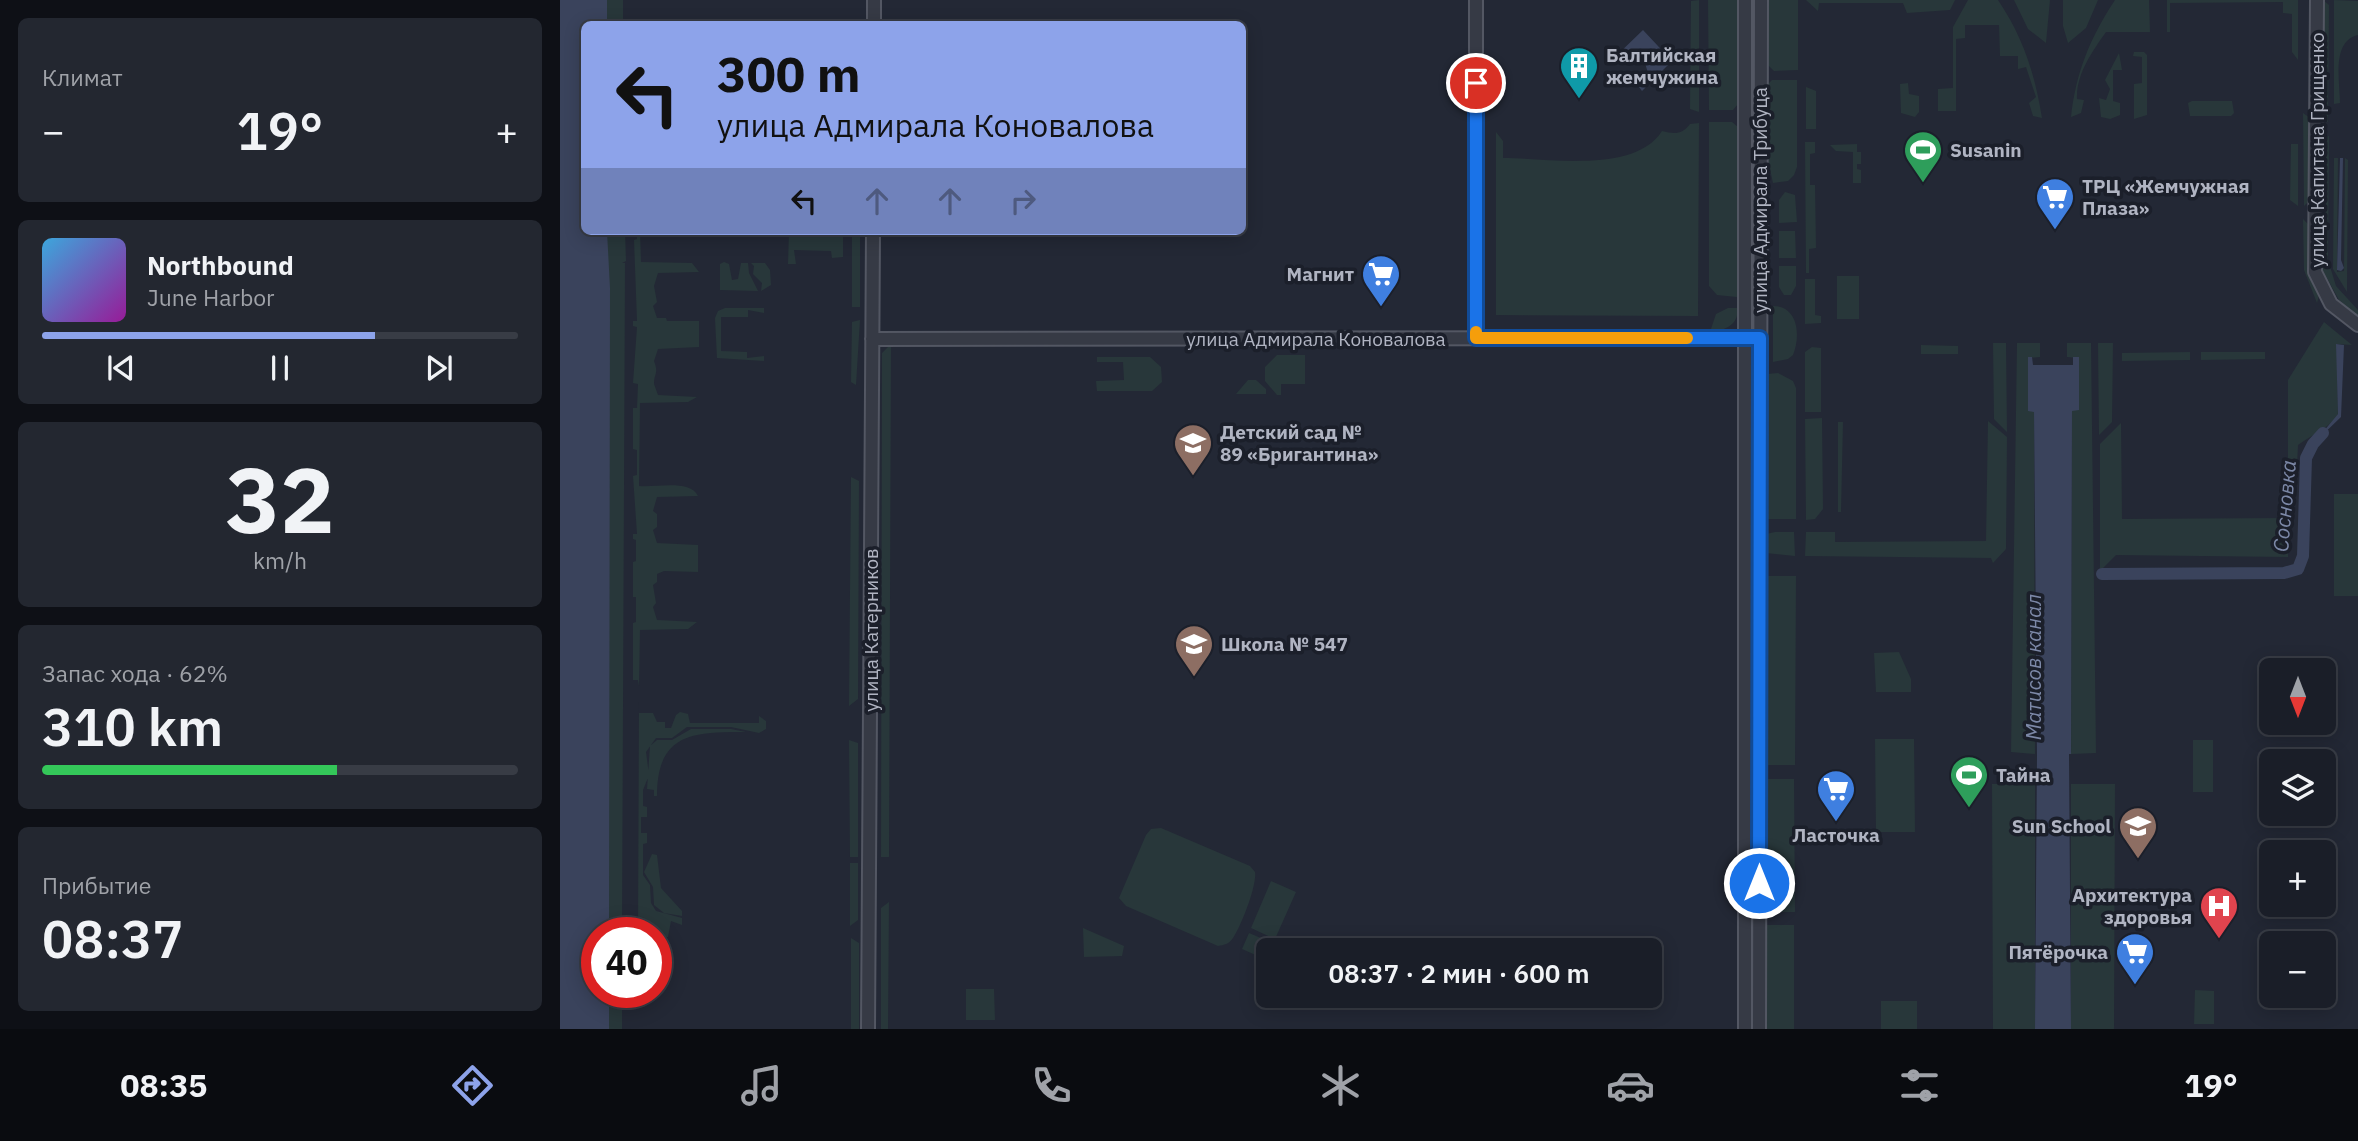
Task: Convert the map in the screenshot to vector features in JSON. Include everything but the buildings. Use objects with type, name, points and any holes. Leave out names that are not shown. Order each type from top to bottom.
[{"type":"street","points":[[874,0],[874,21]]},
{"type":"street","points":[[1476,0],[1476,338]]},
{"type":"street","name":"улица Адмирала Трибуца","points":[[1745,0],[1745,1029]]},
{"type":"street","name":"улица Адмирала Трибуца","points":[[1759,1029],[1760,0]]},
{"type":"street","name":"улица Капитана Грищенко","points":[[2317,0],[2315,272],[2331,304],[2358,326]]},
{"type":"street","name":"улица Катерников","points":[[868,1029],[873,235]]},
{"type":"street","name":"улица Адмирала Коновалова","points":[[872,339],[1760,338]]},
{"type":"shaded area","points":[[607,0],[623,0],[623,21],[607,21]]},
{"type":"shaded area","points":[[1699,0],[1699,112],[1690,109],[1691,1]]},
{"type":"shaded area","points":[[1708,0],[1738,0],[1738,104],[1733,110],[1709,110]]},
{"type":"shaded area","points":[[1767,0],[1798,0],[1798,70],[1774,71],[1767,64]]},
{"type":"shaded area","points":[[1806,0],[1955,0],[1950,10],[1907,13],[1903,3],[1819,3],[1818,11]]},
{"type":"shaded area","points":[[1968,0],[1998,0],[2007,14],[2027,56],[2042,118],[2033,116],[2029,103],[2036,97],[2026,67],[2018,69],[2018,56],[2000,56],[1999,25],[1965,25],[1965,38],[1956,39],[1956,111],[1938,111],[1938,89],[1953,88],[1953,27]]},
{"type":"shaded area","points":[[2014,0],[2050,0],[2046,43],[2028,29]]},
{"type":"shaded area","points":[[2063,0],[2098,0],[2086,28],[2068,43],[2063,26]]},
{"type":"shaded area","points":[[2115,0],[2149,0],[2150,32],[2106,32],[2095,47],[2079,81],[2077,99],[2084,100],[2081,113],[2071,117],[2076,85],[2086,56],[2098,28]]},
{"type":"shaded area","points":[[2167,0],[2298,0],[2298,60],[2292,52],[2292,14],[2283,13],[2283,2],[2170,3],[2170,32],[2167,32]]},
{"type":"shaded area","points":[[2323,0],[2329,5],[2328,122],[2323,121]]},
{"type":"shaded area","points":[[2334,0],[2358,1],[2358,35],[2349,39],[2340,54],[2340,103],[2334,104]]},
{"type":"shaded area","points":[[2134,52],[2144,52],[2147,55],[2147,115],[2134,119],[2134,84],[2142,83],[2142,57],[2133,56]]},
{"type":"shaded area","points":[[2119,53],[2122,70],[2113,70],[2113,101],[2120,103],[2120,115],[2110,119],[2101,117],[2099,98],[2106,100],[2110,89],[2105,80]]},
{"type":"shaded area","points":[[1772,80],[1797,80],[1797,167],[1788,181],[1773,183],[1766,151],[1766,86]]},
{"type":"shaded area","points":[[1908,83],[1909,94],[1919,96],[1919,112],[1915,117],[1901,113],[1900,84]]},
{"type":"shaded area","points":[[1806,87],[1816,91],[1816,129],[1806,129]]},
{"type":"shaded area","points":[[2232,101],[2234,113],[2231,116],[2190,116],[2188,103]]},
{"type":"shaded area","points":[[2303,113],[2310,118],[2309,201],[2304,206]]},
{"type":"shaded area","points":[[1709,122],[1732,122],[1738,127],[1737,297],[1717,295],[1709,286]]},
{"type":"shaded area","points":[[1699,123],[1698,316],[1496,315],[1496,132],[1503,141],[1503,158],[1589,161],[1632,153],[1649,145],[1662,131],[1678,133],[1690,124]]},
{"type":"shaded area","points":[[2329,136],[2328,260],[2336,286],[2358,310],[2358,317],[2339,300],[2323,271],[2323,138]]},
{"type":"shaded area","points":[[1805,142],[1815,142],[1815,153],[1810,154],[1810,185],[1815,185],[1816,248],[1809,249],[1809,273],[1806,273]]},
{"type":"shaded area","points":[[1857,144],[1857,152],[1861,152],[1861,164],[1857,164],[1857,169],[1861,170],[1861,183],[1853,183],[1853,152],[1836,151],[1830,145]]},
{"type":"shaded area","points":[[2291,144],[2298,144],[2298,206],[2290,200]]},
{"type":"shaded area","points":[[2334,158],[2338,158],[2337,272],[2344,271],[2345,158],[2348,160],[2347,292],[2333,269]]},
{"type":"shaded area","points":[[1785,192],[1795,195],[1797,222],[1779,223],[1779,200]]},
{"type":"shaded area","points":[[2303,219],[2309,225],[2310,269],[2319,295],[2317,303],[2304,270]]},
{"type":"shaded area","points":[[1779,231],[1795,231],[1796,258],[1779,258]]},
{"type":"shaded area","points":[[607,235],[625,235],[626,261],[622,263],[625,263],[622,917],[609,917]]},
{"type":"shaded area","points":[[637,235],[640,235],[641,262],[692,263],[699,272],[658,273],[654,286],[657,302],[653,306],[657,318],[666,318],[667,321],[699,321],[699,347],[658,349],[654,361],[654,384],[658,395],[697,397],[688,402],[640,403],[639,486],[680,486],[694,491],[698,496],[657,497],[653,511],[657,514],[657,527],[653,530],[657,543],[698,545],[698,572],[664,571],[657,574],[657,582],[653,585],[656,603],[653,607],[657,620],[697,622],[688,629],[640,630],[639,686],[638,680],[633,680],[636,597],[633,597],[633,562],[636,561],[636,540],[633,539],[633,534],[637,534],[633,476],[637,475],[637,450],[633,449],[633,408],[637,408],[638,384],[633,383],[637,327],[633,326],[633,321],[637,321],[634,240]]},
{"type":"shaded area","points":[[789,235],[843,235],[843,257],[832,258],[831,251],[794,250],[796,264],[788,264]]},
{"type":"shaded area","points":[[852,235],[860,235],[860,307],[852,307]]},
{"type":"shaded area","points":[[741,263],[748,263],[749,273],[758,291],[720,290],[720,264],[729,264],[732,280],[738,279]]},
{"type":"shaded area","points":[[751,263],[765,263],[770,270],[771,285],[761,291],[762,283],[753,274],[754,266]]},
{"type":"shaded area","points":[[1779,266],[1796,266],[1796,286],[1791,295],[1784,295],[1779,287]]},
{"type":"shaded area","points":[[1837,276],[1859,276],[1859,319],[1837,319]]},
{"type":"shaded area","points":[[1805,279],[1815,279],[1815,315],[1821,316],[1821,323],[1805,324]]},
{"type":"shaded area","points":[[1773,306],[1781,307],[1792,316],[1797,339],[1793,355],[1788,359],[1773,362]]},
{"type":"shaded area","points":[[725,308],[764,308],[764,313],[748,310],[748,317],[721,317],[721,351],[747,352],[747,358],[764,356],[764,361],[717,358],[715,318],[718,311]]},
{"type":"shaded area","points":[[1728,308],[1738,308],[1733,323],[1710,332],[1716,314]]},
{"type":"shaded area","points":[[860,320],[856,385],[851,382],[852,322]]},
{"type":"shaded area","points":[[2324,322],[2352,345],[2337,344],[2338,414],[2325,428],[2298,445],[2297,465],[2288,467],[2288,380]]},
{"type":"shaded area","points":[[1993,343],[2006,343],[2007,432],[1994,419]]},
{"type":"shaded area","points":[[2017,343],[2040,343],[2040,357],[2028,358],[2028,411],[2034,411],[2035,754],[2011,752]]},
{"type":"shaded area","points":[[2067,343],[2091,343],[2096,753],[2071,754],[2072,410],[2079,410],[2079,358],[2067,357]]},
{"type":"shaded area","points":[[2098,343],[2113,343],[2112,422],[2099,435]]},
{"type":"shaded area","points":[[891,344],[889,857],[881,857],[882,353]]},
{"type":"shaded area","points":[[1921,345],[1958,346],[1958,354],[1921,354]]},
{"type":"shaded area","points":[[1812,347],[1821,348],[1821,412],[1805,412],[1805,352]]},
{"type":"shaded area","points":[[2190,352],[2190,360],[2122,361],[2122,353]]},
{"type":"shaded area","points":[[2201,352],[2265,352],[2265,359],[2201,360]]},
{"type":"shaded area","points":[[1277,355],[1305,355],[1305,384],[1281,384],[1281,395],[1277,395],[1265,381],[1265,367]]},
{"type":"shaded area","points":[[1097,357],[1150,357],[1161,367],[1162,382],[1152,391],[1097,391],[1096,381],[1124,380],[1123,362],[1097,362]]},
{"type":"shaded area","points":[[1778,373],[1793,381],[1796,388],[1796,519],[1767,519],[1767,374]]},
{"type":"shaded area","points":[[1248,380],[1256,380],[1266,389],[1266,394],[1236,394]]},
{"type":"shaded area","points":[[1822,418],[1823,509],[1815,519],[1806,520],[1805,419]]},
{"type":"shaded area","points":[[1988,421],[2007,437],[2006,549],[1993,563],[1991,558],[1805,556],[1806,532],[1835,532],[1835,542],[1986,541]]},
{"type":"shaded area","points":[[1838,422],[1843,422],[1841,512],[1838,512]]},
{"type":"shaded area","points":[[2121,423],[2122,519],[2288,518],[2288,557],[2116,555],[2100,571],[2100,444]]},
{"type":"shaded area","points":[[851,477],[859,481],[858,699],[849,706]]},
{"type":"shaded area","points":[[2334,494],[2358,494],[2358,596],[2334,596]]},
{"type":"shaded area","points":[[1794,532],[1795,556],[1766,553],[1766,534]]},
{"type":"shaded area","points":[[1767,576],[1796,576],[1795,765],[1765,765]]},
{"type":"shaded area","points":[[1899,652],[1911,679],[1911,692],[1876,692],[1874,653]]},
{"type":"shaded area","points":[[639,701],[639,713],[653,713],[657,722],[665,722],[665,728],[671,728],[680,712],[688,714],[690,723],[759,723],[759,716],[766,721],[766,729],[759,733],[731,727],[687,727],[672,738],[656,738],[646,752],[649,775],[643,790],[643,806],[647,807],[647,817],[641,817],[641,833],[647,833],[647,843],[643,844],[643,875],[650,885],[651,903],[656,911],[682,918],[682,925],[672,921],[672,917],[638,917]]},
{"type":"shaded area","points":[[691,729],[731,729],[746,732],[710,733],[682,740],[671,748],[664,759],[657,796],[654,796],[654,790],[647,789],[650,746],[657,740],[672,740]]},
{"type":"shaded area","points":[[1875,739],[1914,739],[1915,832],[1876,832]]},
{"type":"shaded area","points":[[849,740],[858,743],[858,857],[850,857]]},
{"type":"shaded area","points":[[2193,740],[2213,740],[2213,792],[2193,792]]},
{"type":"shaded area","points":[[1766,779],[1794,779],[1795,912],[1780,912],[1769,904]]},
{"type":"shaded area","points":[[1992,784],[2035,784],[2035,1029],[1993,1029]]},
{"type":"shaded area","points":[[2071,784],[2115,784],[2114,1029],[2071,1029]]},
{"type":"shaded area","points":[[1161,828],[1250,866],[1255,872],[1248,906],[1228,943],[1218,946],[1126,906],[1119,898],[1146,835],[1151,829]]},
{"type":"shaded area","points":[[652,854],[657,855],[661,888],[682,911],[682,916],[664,913],[654,905],[653,887],[644,872]]},
{"type":"shaded area","points":[[850,863],[858,863],[858,920],[850,926]]},
{"type":"shaded area","points":[[1271,881],[1296,892],[1275,938],[1251,928]]},
{"type":"shaded area","points":[[889,902],[888,1029],[881,1029],[881,908]]},
{"type":"shaded area","points":[[1765,925],[1794,925],[1794,1029],[1765,1029]]},
{"type":"shaded area","points":[[1083,928],[1124,946],[1122,956],[1084,957]]},
{"type":"shaded area","points":[[1249,933],[1261,938],[1256,938],[1256,955],[1242,949]]},
{"type":"shaded area","points":[[851,938],[859,943],[859,1029],[851,1029]]},
{"type":"shaded area","points":[[966,989],[994,989],[995,1020],[966,1020]]},
{"type":"shaded area","points":[[2195,990],[2214,991],[2214,1024],[2194,1024]]},
{"type":"shaded area","points":[[1881,1001],[1917,1001],[1917,1029],[1881,1029]]},
{"type":"shaded area","points":[[609,1008],[622,1008],[622,1029],[609,1029]]},
{"type":"water","points":[[560,0],[607,0],[607,21],[581,21],[581,235],[607,235],[610,288],[609,917],[581,917],[581,1008],[609,1008],[609,1029],[560,1029]]},
{"type":"water","name":"Балтийская жемчужина","points":[[1643,30],[1672,61],[1642,91],[1639,87],[1648,73],[1644,60],[1631,54],[1616,61],[1614,58]]},
{"type":"water","points":[[2340,158],[2343,158],[2341,260],[2344,268],[2341,271],[2337,270]]},
{"type":"water","points":[[2336,344],[2344,345],[2341,417],[2313,444],[2338,414]]},
{"type":"water","points":[[2028,357],[2032,357],[2033,365],[2073,365],[2073,357],[2079,357],[2079,410],[2072,411],[2069,754],[2071,1029],[2035,1029],[2037,755],[2034,412],[2028,411]]},
{"type":"waterway","name":"Сосновка","points":[[2102,574],[2284,573],[2298,569],[2303,556],[2306,458],[2323,433]]},
{"type":"slow traffic","points":[[1476,332],[1476,338],[1687,338]]},
{"type":"place","name":"Балтийская жемчужина","points":[[1579,100]]},
{"type":"place","name":"Susanin","points":[[1923,184]]},
{"type":"place","name":"ТРЦ «Жемчужная Плаза»","points":[[2055,231]]},
{"type":"place","name":"Магнит","points":[[1381,308]]},
{"type":"place","name":"Детский сад № 89 «Бригантина»","points":[[1193,477]]},
{"type":"place","name":"Школа № 547","points":[[1194,678]]},
{"type":"place","name":"Тайна","points":[[1969,809]]},
{"type":"place","name":"Ласточка","points":[[1836,823]]},
{"type":"place","name":"Sun School","points":[[2138,860]]},
{"type":"place","name":"Архитектура здоровья","points":[[2219,940]]},
{"type":"place","name":"Пятёрочка","points":[[2135,986]]},
{"type":"route","points":[[1476,83],[1476,338],[1760,338],[1759,883]]},
{"type":"water label","name":"Матисов канал","points":[[2034,667]]}]
